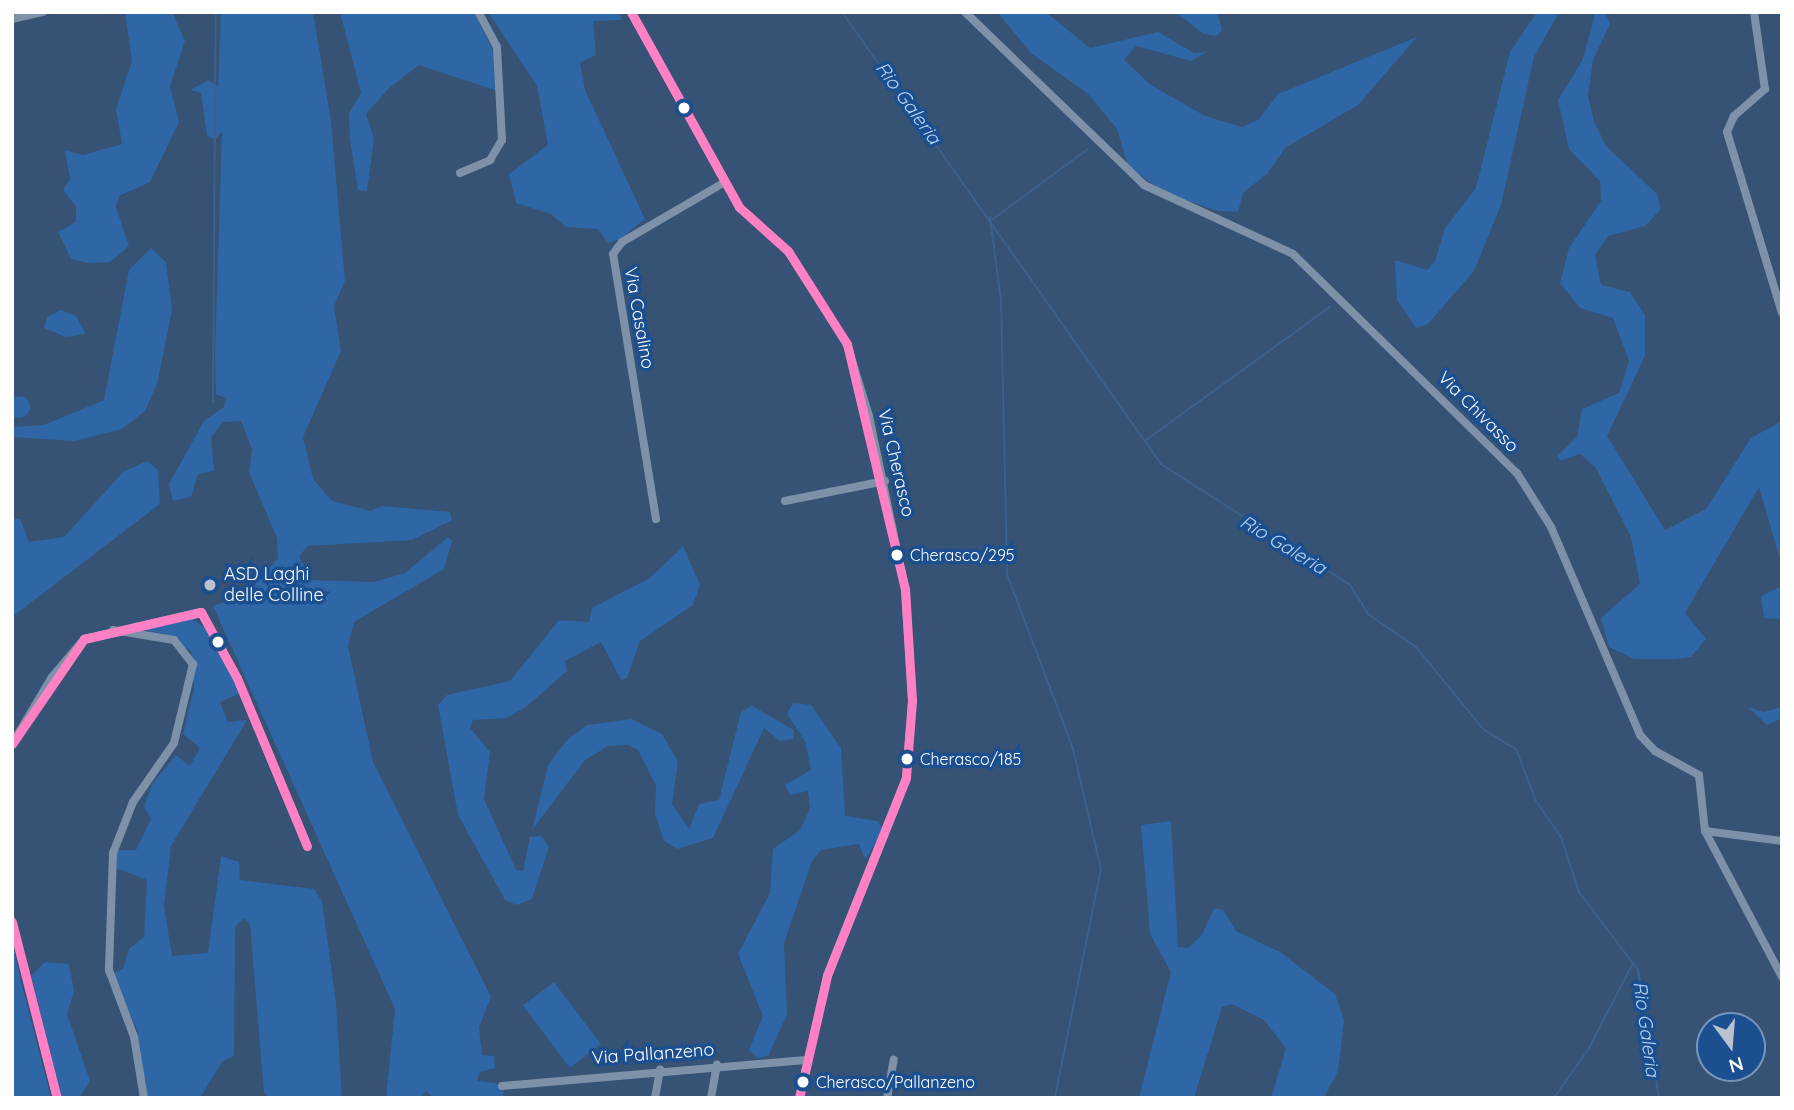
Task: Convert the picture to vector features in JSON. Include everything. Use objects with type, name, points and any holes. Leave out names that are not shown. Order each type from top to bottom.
[{"type":"street","points":[[12,19],[43,12]]},
{"type":"street","points":[[460,173],[490,160],[502,140],[499,56],[478,12]]},
{"type":"street","name":"Via Cherasco","points":[[631,12],[745,215],[788,251],[836,323],[860,379],[885,481],[907,614],[909,758],[887,834],[827,976],[799,1098]]},
{"type":"street","name":"Via Chivasso","points":[[965,12],[1144,185],[1293,254],[1517,473],[1546,517],[1640,735],[1655,751],[1699,775],[1705,831],[1782,976]]},
{"type":"street","points":[[1754,12],[1765,89],[1734,116],[1727,132],[1782,313]]},
{"type":"street","name":"Via Casalino","points":[[656,519],[613,254],[622,242],[725,183]]},
{"type":"street","points":[[785,501],[885,481]]},
{"type":"street","points":[[12,744],[66,657],[88,637],[194,612],[207,617],[307,846]]},
{"type":"street","points":[[113,630],[174,640],[193,664],[174,743],[133,802],[113,853],[109,970],[134,1037],[144,1098]]},
{"type":"street","points":[[1705,831],[1782,841]]},
{"type":"street","points":[[12,921],[57,1098]]},
{"type":"street","name":"Via Pallanzeno","points":[[502,1086],[660,1069],[806,1060]]},
{"type":"street","points":[[887,1098],[894,1060]]},
{"type":"street","points":[[711,1098],[717,1066]]},
{"type":"street","points":[[655,1098],[660,1069]]},
{"type":"shaded area","points":[[125,12],[172,12],[185,41],[170,86],[179,122],[150,182],[119,196],[116,207],[129,246],[110,262],[87,263],[71,259],[58,232],[76,222],[76,206],[63,190],[70,179],[65,150],[83,155],[122,144],[116,109],[132,61]]},
{"type":"shaded area","points":[[221,12],[313,12],[331,121],[345,281],[334,306],[341,351],[303,437],[313,479],[332,501],[370,511],[382,506],[450,512],[452,520],[412,540],[308,546],[299,556],[310,580],[374,582],[405,573],[448,537],[452,541],[444,569],[354,622],[348,646],[373,762],[491,997],[479,1027],[482,1055],[494,1056],[495,1068],[480,1072],[477,1081],[496,1083],[504,1089],[502,1098],[434,1098],[426,1091],[421,1098],[386,1098],[395,1009],[213,606],[247,594],[278,558],[277,538],[249,472],[252,449],[241,421],[223,422],[211,437],[214,471],[198,474],[191,497],[173,501],[169,484],[204,421],[224,407],[225,398],[216,394],[215,353],[222,131],[216,139],[207,136],[201,93],[190,90],[208,80],[218,86]]},
{"type":"shaded area","points":[[340,12],[474,12],[497,59],[498,91],[419,65],[389,88],[366,114],[374,139],[367,191],[358,190],[350,139],[349,113],[361,93]]},
{"type":"shaded area","points":[[488,12],[620,12],[622,20],[593,21],[596,55],[580,63],[585,90],[645,219],[620,239],[608,243],[598,229],[566,227],[551,214],[516,203],[509,174],[548,145],[537,86]]},
{"type":"shaded area","points":[[997,12],[1046,12],[1090,48],[1158,32],[1194,53],[1207,52],[1191,61],[1136,46],[1124,60],[1151,85],[1205,116],[1242,127],[1259,119],[1278,94],[1417,37],[1358,105],[1285,148],[1268,173],[1243,193],[1238,212],[1217,211],[1164,192],[1128,166],[1117,129],[1088,94],[1031,53]]},
{"type":"shaded area","points":[[1175,12],[1217,12],[1222,30],[1217,36],[1204,34]]},
{"type":"shaded area","points":[[1537,12],[1559,12],[1534,57],[1501,205],[1474,271],[1428,324],[1416,328],[1397,300],[1395,260],[1427,270],[1435,261],[1445,228],[1476,188],[1510,52]]},
{"type":"shaded area","points":[[1605,12],[1610,24],[1593,60],[1588,96],[1594,121],[1606,146],[1657,194],[1661,209],[1645,226],[1608,236],[1595,255],[1601,285],[1630,292],[1645,315],[1645,356],[1607,436],[1665,530],[1706,509],[1751,438],[1782,421],[1782,566],[1759,487],[1685,613],[1706,639],[1691,657],[1634,659],[1609,647],[1601,618],[1640,584],[1631,537],[1596,468],[1580,454],[1560,461],[1557,456],[1577,437],[1582,409],[1619,393],[1629,361],[1613,318],[1580,308],[1560,283],[1569,248],[1601,201],[1600,181],[1569,149],[1558,100],[1583,59],[1595,13]]},
{"type":"shaded area","points":[[151,248],[166,262],[172,310],[157,384],[145,411],[122,429],[74,441],[12,437],[12,427],[44,425],[104,400],[129,270]]},
{"type":"shaded area","points":[[61,310],[76,316],[86,334],[66,337],[44,328],[47,317]]},
{"type":"shaded area","points":[[19,396],[27,399],[30,407],[27,415],[19,418],[11,415],[8,407],[11,399]]},
{"type":"shaded area","points":[[147,461],[158,470],[160,504],[12,617],[13,519],[20,519],[29,542],[64,537],[123,472]]},
{"type":"shaded area","points":[[683,546],[700,585],[693,605],[640,641],[627,678],[621,680],[601,642],[565,661],[567,671],[526,707],[506,718],[473,720],[470,728],[490,752],[484,799],[516,870],[523,871],[530,837],[542,836],[549,847],[532,899],[517,905],[505,900],[458,815],[438,705],[447,695],[510,681],[559,620],[589,622],[592,608],[650,578]]},
{"type":"shaded area","points":[[1782,586],[1782,619],[1764,618],[1761,596]]},
{"type":"shaded area","points":[[192,618],[208,631],[240,693],[220,702],[228,722],[247,720],[171,846],[164,906],[172,956],[208,953],[221,856],[239,862],[240,880],[314,889],[322,901],[336,1003],[342,1098],[269,1098],[264,1092],[250,925],[244,918],[235,927],[234,1056],[222,1062],[200,1098],[147,1098],[137,1030],[112,974],[123,969],[129,949],[144,937],[147,880],[116,868],[115,850],[136,850],[151,819],[144,806],[153,783],[176,755],[190,766],[200,748],[183,734],[194,689],[191,651],[164,634],[136,628]]},
{"type":"shaded area","points":[[793,703],[811,705],[841,748],[845,816],[877,821],[884,830],[865,859],[859,844],[821,850],[812,861],[784,943],[787,1015],[768,1056],[757,1058],[749,1050],[763,1016],[738,954],[770,893],[773,849],[800,830],[810,809],[808,791],[790,795],[785,785],[811,770],[805,741],[787,714]]},
{"type":"shaded area","points":[[752,706],[794,730],[793,739],[780,741],[764,728],[713,838],[677,849],[664,841],[655,814],[656,786],[638,750],[628,745],[608,746],[585,760],[532,830],[548,765],[567,740],[587,725],[632,719],[662,734],[678,762],[672,804],[689,829],[699,804],[719,800],[741,712]]},
{"type":"shaded area","points":[[1748,707],[1764,712],[1782,707],[1782,718],[1767,725]]},
{"type":"shaded area","points":[[1171,821],[1178,947],[1188,948],[1202,935],[1214,908],[1223,910],[1236,931],[1280,952],[1335,994],[1344,1020],[1338,1071],[1324,1098],[1271,1098],[1286,1048],[1264,1020],[1232,1004],[1222,1007],[1194,1098],[1139,1098],[1171,972],[1150,934],[1141,825]]},
{"type":"shaded area","points":[[12,940],[21,982],[51,1098],[12,1098]]},
{"type":"shaded area","points":[[45,962],[69,964],[74,991],[67,1014],[90,1081],[79,1098],[61,1098],[31,976]]},
{"type":"shaded area","points":[[554,982],[601,1044],[570,1068],[523,1005]]},
{"type":"waterway","points":[[213,402],[216,12]]},
{"type":"waterway","name":"Rio Galeria","points":[[842,12],[1161,464],[1350,585],[1368,614],[1416,647],[1484,730],[1516,749],[1536,801],[1561,837],[1579,892],[1638,970],[1659,1098]]},
{"type":"waterway","points":[[993,219],[1088,149]]},
{"type":"waterway","points":[[990,217],[1001,301],[1007,574],[1073,749],[1101,869],[1055,1098]]},
{"type":"waterway","points":[[1146,440],[1330,307]]},
{"type":"waterway","points":[[1554,1098],[1589,1048],[1633,963]]},
{"type":"transit line","points":[[631,12],[739,207],[788,251],[847,344],[905,589],[912,701],[906,778],[827,976],[799,1098]]},
{"type":"transit line","points":[[12,744],[84,639],[201,612],[237,678],[307,846]]},
{"type":"transit line","points":[[12,922],[57,1098]]},
{"type":"place","name":"Cherasco/295","points":[[897,555]]},
{"type":"place","name":"ASD Laghi delle Colline","points":[[210,585]]},
{"type":"place","name":"Cherasco/185","points":[[907,759]]},
{"type":"place","name":"Cherasco/Pallanzeno","points":[[803,1082]]}]
